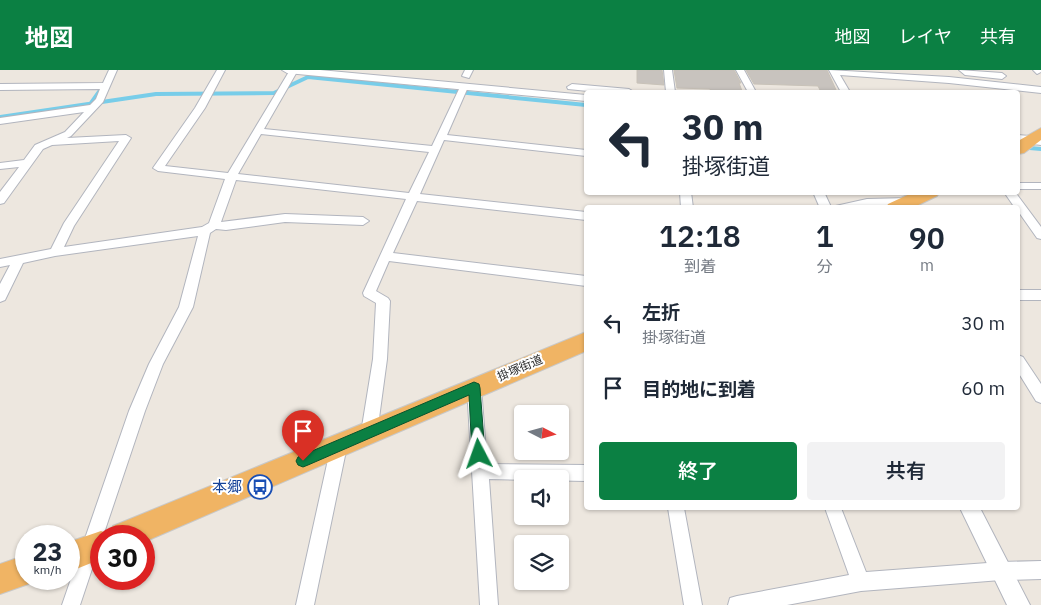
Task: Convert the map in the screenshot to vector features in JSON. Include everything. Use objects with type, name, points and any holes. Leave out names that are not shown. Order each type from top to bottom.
[{"type":"highway","points":[[905,202],[923,195]]},
{"type":"highway","name":"掛塚街道","points":[[149,525],[584,341]]},
{"type":"highway","points":[[0,579],[15,574]]},
{"type":"street","points":[[0,200],[39,147],[68,134],[100,100],[114,70]]},
{"type":"street","points":[[221,70],[200,108],[158,168],[584,216]]},
{"type":"street","points":[[287,70],[466,78],[584,98]]},
{"type":"street","points":[[72,605],[87,550],[137,411],[156,364],[186,307],[210,228],[232,175],[294,70]]},
{"type":"street","points":[[395,70],[606,90]]},
{"type":"street","points":[[668,70],[671,90]]},
{"type":"street","points":[[740,70],[751,90]]},
{"type":"street","points":[[964,70],[965,72],[1002,76]]},
{"type":"street","points":[[834,71],[949,80],[1041,90]]},
{"type":"street","points":[[834,71],[844,90]]},
{"type":"street","points":[[369,433],[380,358],[384,301],[369,292],[466,78]]},
{"type":"street","points":[[0,87],[107,86]]},
{"type":"street","points":[[0,121],[91,108]]},
{"type":"street","points":[[257,131],[434,149]]},
{"type":"street","points":[[440,137],[584,153]]},
{"type":"street","points":[[50,142],[126,138],[68,226],[55,252]]},
{"type":"street","points":[[0,166],[27,163]]},
{"type":"street","points":[[1020,186],[1041,186]]},
{"type":"street","points":[[1011,195],[1019,205]]},
{"type":"street","points":[[855,205],[905,202]]},
{"type":"street","points":[[1020,206],[1040,232]]},
{"type":"street","points":[[0,264],[55,252],[285,218],[363,221]]},
{"type":"street","points":[[385,256],[584,281]]},
{"type":"street","points":[[0,297],[20,259]]},
{"type":"street","points":[[1020,295],[1041,295]]},
{"type":"street","points":[[1020,364],[1041,396]]},
{"type":"street","points":[[474,388],[489,605]]},
{"type":"street","points":[[304,605],[339,446]]},
{"type":"street","points":[[480,471],[584,473]]},
{"type":"street","points":[[676,510],[693,605]]},
{"type":"street","points":[[834,510],[861,582]]},
{"type":"street","points":[[971,510],[1016,601]]},
{"type":"street","points":[[737,605],[861,582],[1001,571],[1041,570]]},
{"type":"building","points":[[637,70],[662,70],[664,85],[637,83]]},
{"type":"building","points":[[674,70],[734,70],[741,83],[739,83],[742,90],[710,90],[677,88]]},
{"type":"building","points":[[746,70],[827,70],[836,90],[820,90],[818,86],[754,84]]},
{"type":"waterway","points":[[0,117],[156,94],[274,93],[308,77],[584,105]]},
{"type":"waterway","points":[[91,103],[101,89]]},
{"type":"waterway","points":[[1020,147],[1041,149]]},
{"type":"place","name":"本郷","points":[[260,487]]},
{"type":"route","points":[[303,461],[474,388],[479,454]]}]
